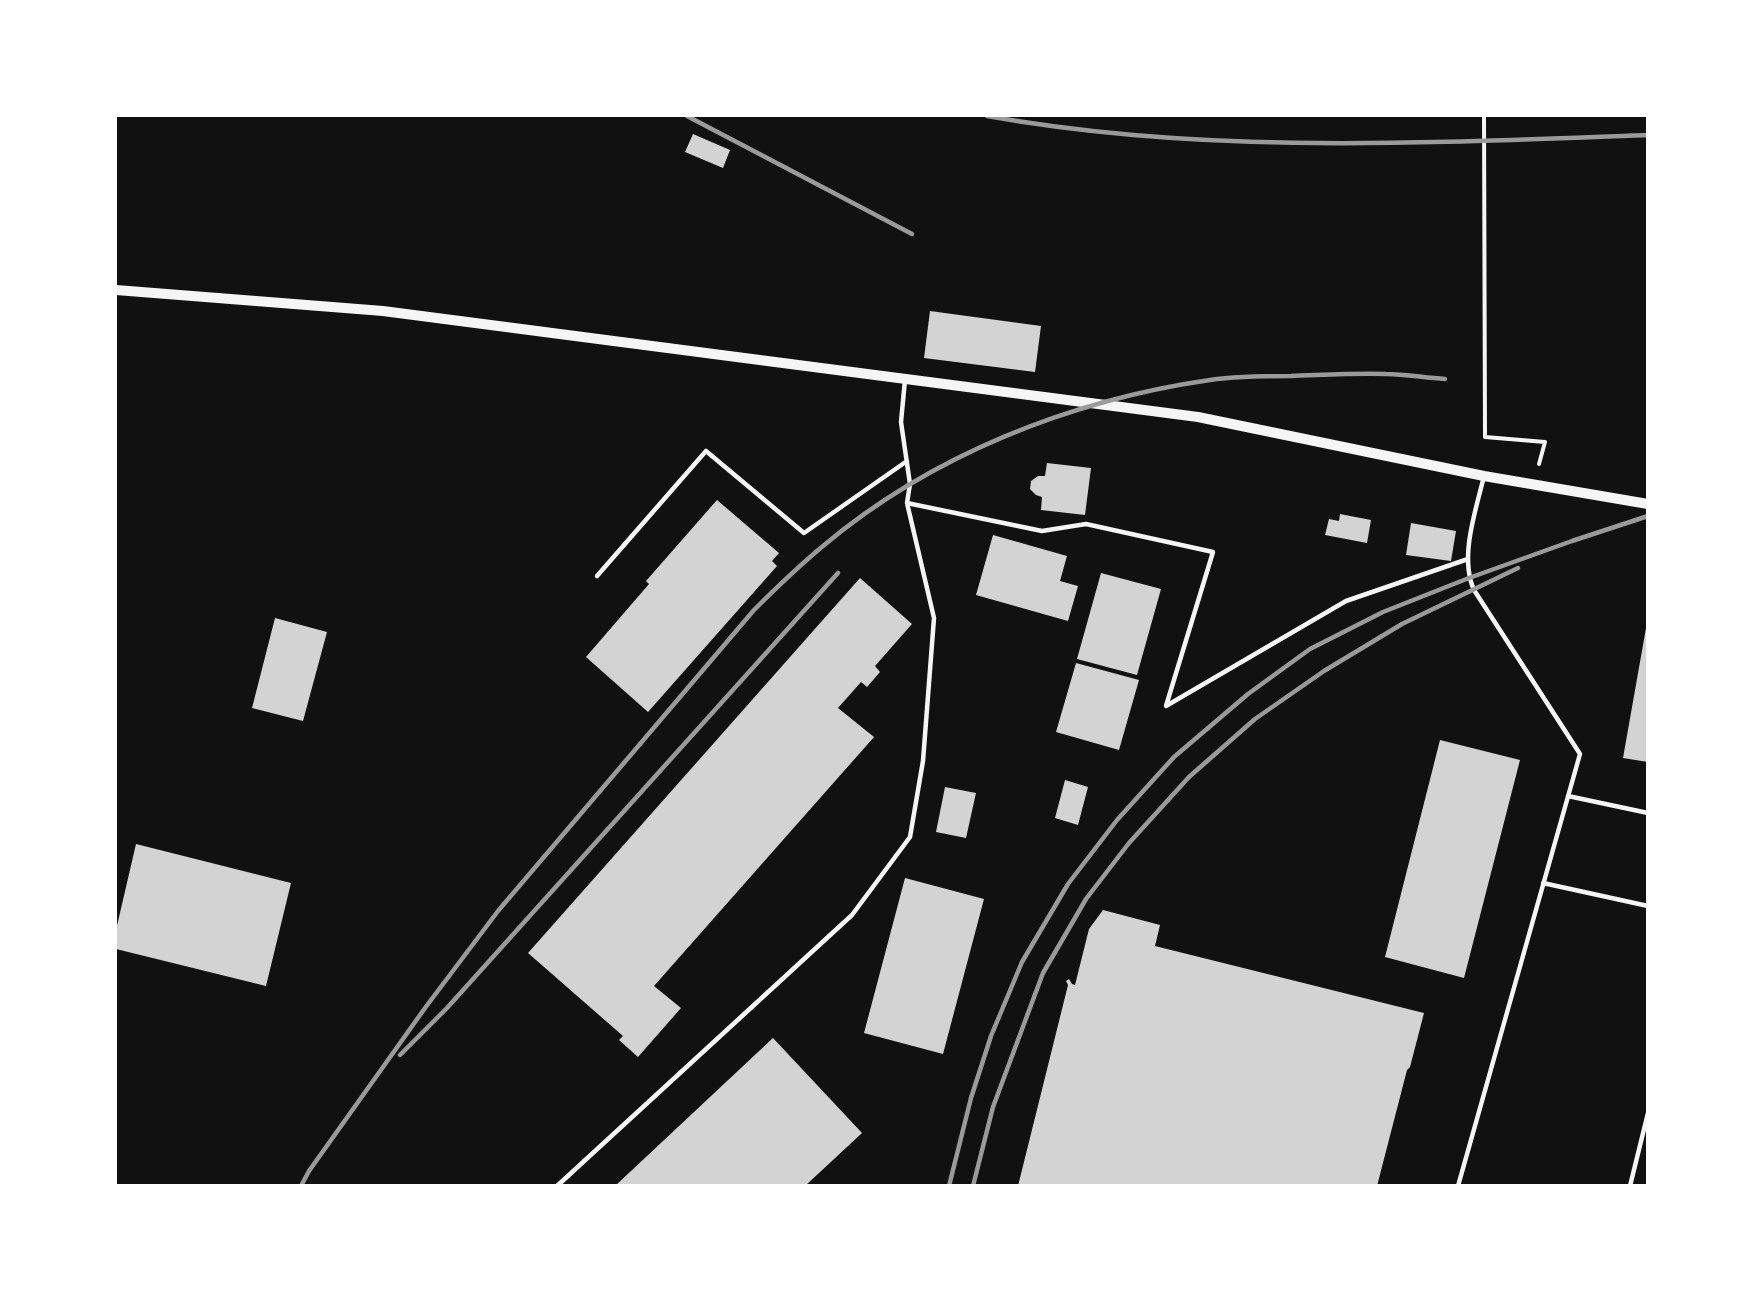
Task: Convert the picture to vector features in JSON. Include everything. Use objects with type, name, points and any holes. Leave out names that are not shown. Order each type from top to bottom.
[{"type":"street","points":[[116,290],[383,311],[1198,417],[1484,476],[1647,504]]},
{"type":"lane","points":[[557,1185],[852,915],[910,837],[923,761],[934,618],[907,502],[910,484],[901,422],[905,380]]},
{"type":"lane","points":[[597,576],[706,451],[804,532],[907,461]]},
{"type":"lane","points":[[1458,1185],[1580,754],[1468,578],[1468,549],[1484,476]]},
{"type":"lane","points":[[907,502],[1042,531],[1086,524],[1213,552],[1166,706],[1346,601],[1468,559]]},
{"type":"lane","points":[[1568,796],[1647,813]]},
{"type":"lane","points":[[1543,883],[1647,906]]},
{"type":"lane","points":[[1630,1185],[1647,1113]]},
{"type":"path","points":[[1484,116],[1485,437],[1545,442]]},
{"type":"building","points":[[693,134],[730,150],[723,168],[685,152]]},
{"type":"building","points":[[930,311],[1041,326],[1035,372],[924,358]]},
{"type":"building","points":[[1047,463],[1091,468],[1085,515],[1041,510],[1042,497],[1030,489],[1031,481],[1038,476],[1045,476]]},
{"type":"building","points":[[717,500],[779,553],[772,561],[777,566],[648,712],[586,657],[649,584],[646,581]]},
{"type":"building","points":[[1340,514],[1371,520],[1367,543],[1325,535],[1329,519],[1339,521]]},
{"type":"building","points":[[1411,523],[1456,531],[1451,561],[1406,555]]},
{"type":"building","points":[[993,535],[1067,556],[1060,581],[1078,586],[1068,621],[976,595]]},
{"type":"building","points":[[1101,573],[1161,589],[1137,675],[1077,659]]},
{"type":"building","points":[[860,578],[912,624],[875,666],[880,672],[867,687],[861,682],[838,708],[874,737],[654,986],[681,1008],[638,1057],[619,1040],[623,1036],[528,953]]},
{"type":"building","points":[[275,618],[327,632],[303,721],[252,708]]},
{"type":"building","points":[[1646,628],[1648,629],[1648,762],[1623,758]]},
{"type":"building","points":[[1076,663],[1139,680],[1119,750],[1056,732]]},
{"type":"building","points":[[1440,740],[1520,760],[1464,978],[1385,957]]},
{"type":"building","points":[[1065,780],[1088,787],[1078,825],[1055,818]]},
{"type":"building","points":[[945,787],[976,793],[966,838],[936,832]]},
{"type":"building","points":[[136,844],[291,883],[266,986],[116,949],[116,930]]},
{"type":"building","points":[[905,878],[984,899],[943,1054],[864,1033]]},
{"type":"building","points":[[1103,910],[1160,925],[1155,946],[1424,1013],[1377,1186],[1018,1186],[1068,985],[1066,981],[1069,979],[1075,985],[1089,929]]},
{"type":"building","points":[[773,1038],[862,1133],[805,1186],[615,1186]]},
{"type":"railway","points":[[687,116],[912,234]]},
{"type":"railway","points":[[987,116],[1151,137],[1234,141],[1400,143],[1648,135]]},
{"type":"railway","points":[[301,1186],[309,1171],[425,1008],[498,911],[754,610],[814,554],[865,514],[909,484],[1005,436],[1055,417],[1158,389],[1210,380],[1250,377],[1374,374],[1445,379]]},
{"type":"railway","points":[[949,1186],[971,1098],[991,1036],[1022,962],[1068,884],[1117,820],[1174,757],[1248,694],[1310,649],[1383,612],[1469,578],[1648,516]]},
{"type":"railway","points":[[973,1186],[993,1107],[1043,973],[1086,899],[1129,843],[1189,777],[1255,719],[1324,671],[1402,624],[1518,568]]},
{"type":"railway","points":[[400,1055],[447,1008],[838,573]]}]
